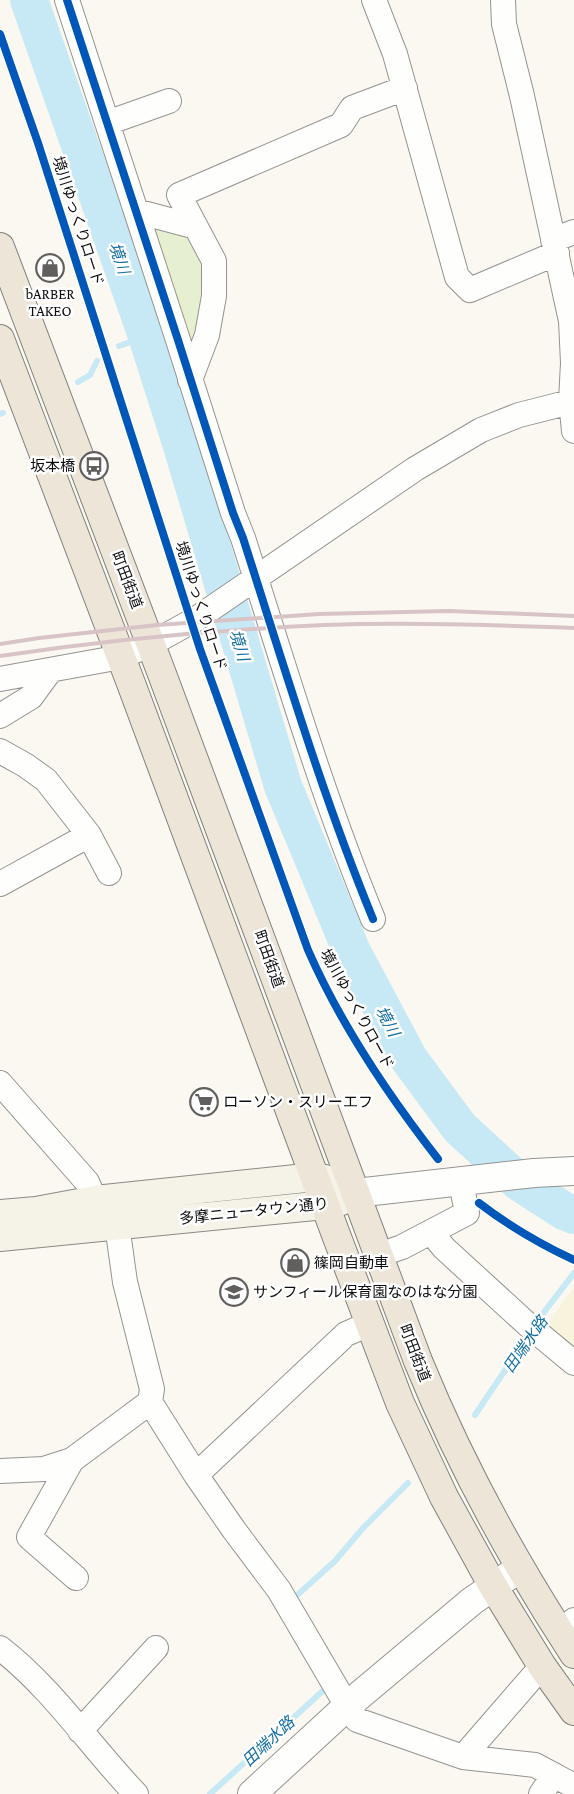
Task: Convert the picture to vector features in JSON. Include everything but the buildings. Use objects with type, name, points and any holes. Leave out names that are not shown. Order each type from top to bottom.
[{"type":"main road","name":"町田街道","points":[[0,247],[151,644],[418,1361],[448,1432],[520,1568],[569,1635]]},
{"type":"main road","points":[[0,339],[121,657],[388,1374],[444,1498],[493,1586],[542,1666],[574,1711]]},
{"type":"main road","name":"多摩ニュータウン通り","points":[[0,1214],[36,1211],[95,1200],[315,1177],[329,1180],[356,1193]]},
{"type":"main road","name":"多摩ニュータウン通り","points":[[0,1237],[325,1205],[336,1203],[356,1193]]},
{"type":"street","points":[[67,0],[254,581],[350,863],[373,919]]},
{"type":"street","points":[[374,0],[395,54],[457,277],[470,290],[562,241]]},
{"type":"street","points":[[503,0],[504,24],[562,241],[571,321],[574,431]]},
{"type":"street","points":[[190,380],[207,335],[214,296],[214,261],[179,195],[341,125],[352,108],[405,88]]},
{"type":"street","points":[[107,123],[169,101]]},
{"type":"street","points":[[136,211],[196,227]]},
{"type":"street","points":[[0,679],[121,657],[151,644],[196,620],[415,469],[481,430],[519,415],[573,401]]},
{"type":"street","points":[[0,716],[31,697],[50,671]]},
{"type":"street","points":[[0,751],[46,780],[89,835],[109,873]]},
{"type":"street","points":[[0,884],[89,835]]},
{"type":"street","points":[[0,1083],[87,1182],[95,1200]]},
{"type":"street","points":[[356,1193],[574,1171]]},
{"type":"street","points":[[379,1255],[402,1248],[466,1213],[463,1182]]},
{"type":"street","points":[[117,1225],[125,1282],[152,1389],[150,1402],[196,1475],[279,1590],[346,1706],[357,1720],[463,1757],[535,1765],[564,1780]]},
{"type":"street","points":[[431,1232],[444,1248],[533,1329],[574,1363]]},
{"type":"street","points":[[196,1475],[346,1334],[369,1324]]},
{"type":"street","points":[[0,1471],[44,1469],[72,1460],[150,1402]]},
{"type":"street","points":[[72,1460],[29,1537],[76,1578]]},
{"type":"street","points":[[252,1794],[346,1706],[472,1601],[520,1568]]},
{"type":"street","points":[[0,1648],[16,1660],[53,1697],[80,1731],[136,1794]]},
{"type":"street","points":[[80,1731],[156,1648]]},
{"type":"street","points":[[463,1757],[542,1666]]},
{"type":"street","points":[[541,1794],[564,1780]]},
{"type":"shaded area","points":[[574,1287],[574,1351],[545,1327]]},
{"type":"green space","points":[[149,221],[191,232],[208,263],[194,346],[187,344]]},
{"type":"waterway","name":"境川","points":[[29,0],[147,336],[182,446],[283,786],[352,952],[409,1059],[460,1128],[519,1182],[564,1211],[574,1215]]},
{"type":"waterway","points":[[119,346],[147,336]]},
{"type":"waterway","points":[[78,382],[90,375],[97,361]]},
{"type":"waterway","name":"田端水路","points":[[535,1324],[574,1273]]},
{"type":"waterway","name":"田端水路","points":[[475,1415],[530,1333]]},
{"type":"waterway","name":"田端水路","points":[[294,1598],[335,1561],[363,1528],[408,1483]]},
{"type":"waterway","name":"田端水路","points":[[210,1794],[326,1688]]},
{"type":"railway","points":[[0,644],[157,625],[319,614],[449,611],[574,616]]},
{"type":"railway","points":[[0,656],[162,636],[324,625],[418,624],[574,628]]},
{"type":"cycle path","points":[[67,0],[304,730],[354,872],[373,919]]},
{"type":"cycle path","name":"境川ゆっくりロード","points":[[0,34],[38,143],[200,649],[308,950],[350,1032],[401,1110],[438,1159]]},
{"type":"cycle path","points":[[479,1203],[525,1234],[574,1260]]},
{"type":"place","name":"bARBER TAKEO","points":[[50,268]]},
{"type":"place","name":"坂本橋","points":[[94,466]]},
{"type":"place","name":"ローソン・スリーエフ","points":[[204,1102]]},
{"type":"place","name":"篠岡自動車","points":[[295,1263]]},
{"type":"place","name":"サンフィール保育園なのはな分園","points":[[234,1292]]}]
